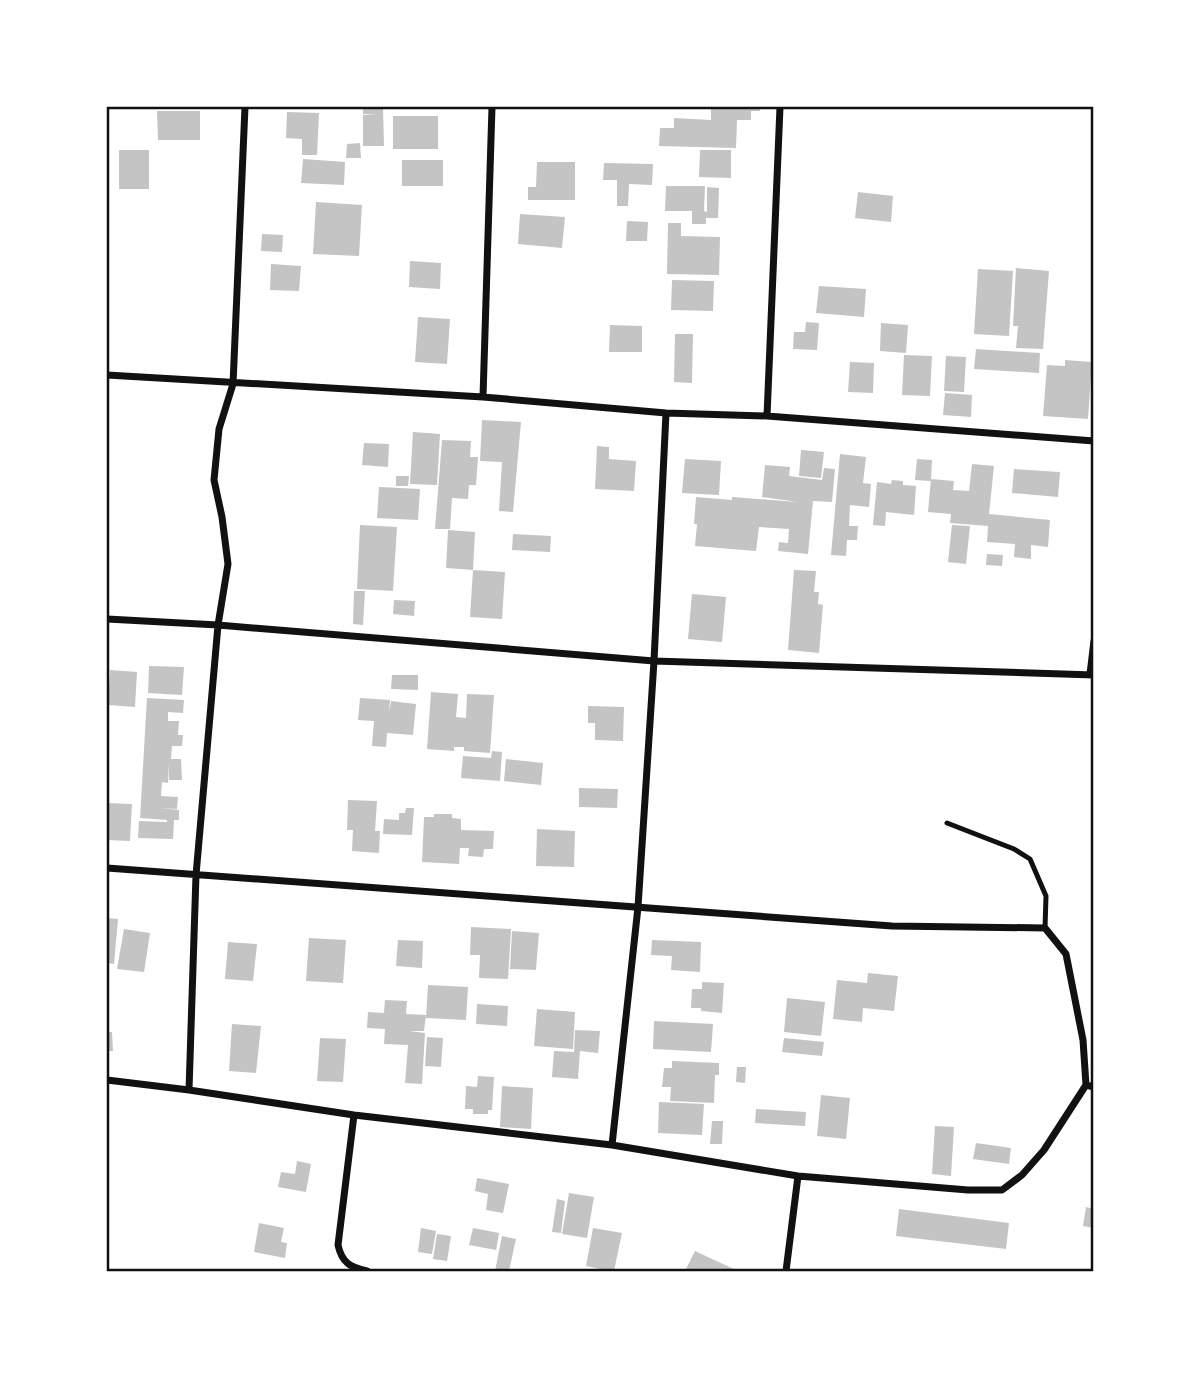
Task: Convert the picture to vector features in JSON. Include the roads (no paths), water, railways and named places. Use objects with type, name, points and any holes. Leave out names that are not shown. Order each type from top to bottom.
[{"type":"street","points":[[189,1090],[196,875],[218,625],[228,564],[214,480],[219,429],[233,384],[245,107]]},
{"type":"street","points":[[483,397],[492,107]]},
{"type":"street","points":[[767,416],[780,107]]},
{"type":"street","points":[[107,375],[483,397],[667,413],[767,416],[1094,441]]},
{"type":"street","points":[[612,1145],[638,906],[667,413]]},
{"type":"street","points":[[107,619],[218,625],[654,660],[1092,674],[1094,641]]},
{"type":"street","points":[[107,869],[892,926],[1045,928],[1066,954],[1090,1086],[1044,1150],[1022,1175],[1002,1190],[968,1190],[798,1176],[612,1145],[354,1115],[107,1080]]},
{"type":"street","points":[[354,1115],[338,1245],[341,1257],[354,1268],[368,1271]]},
{"type":"street","points":[[786,1271],[798,1176]]},
{"type":"lane","points":[[947,823],[1014,849],[1030,859],[1046,896],[1045,928]]}]
